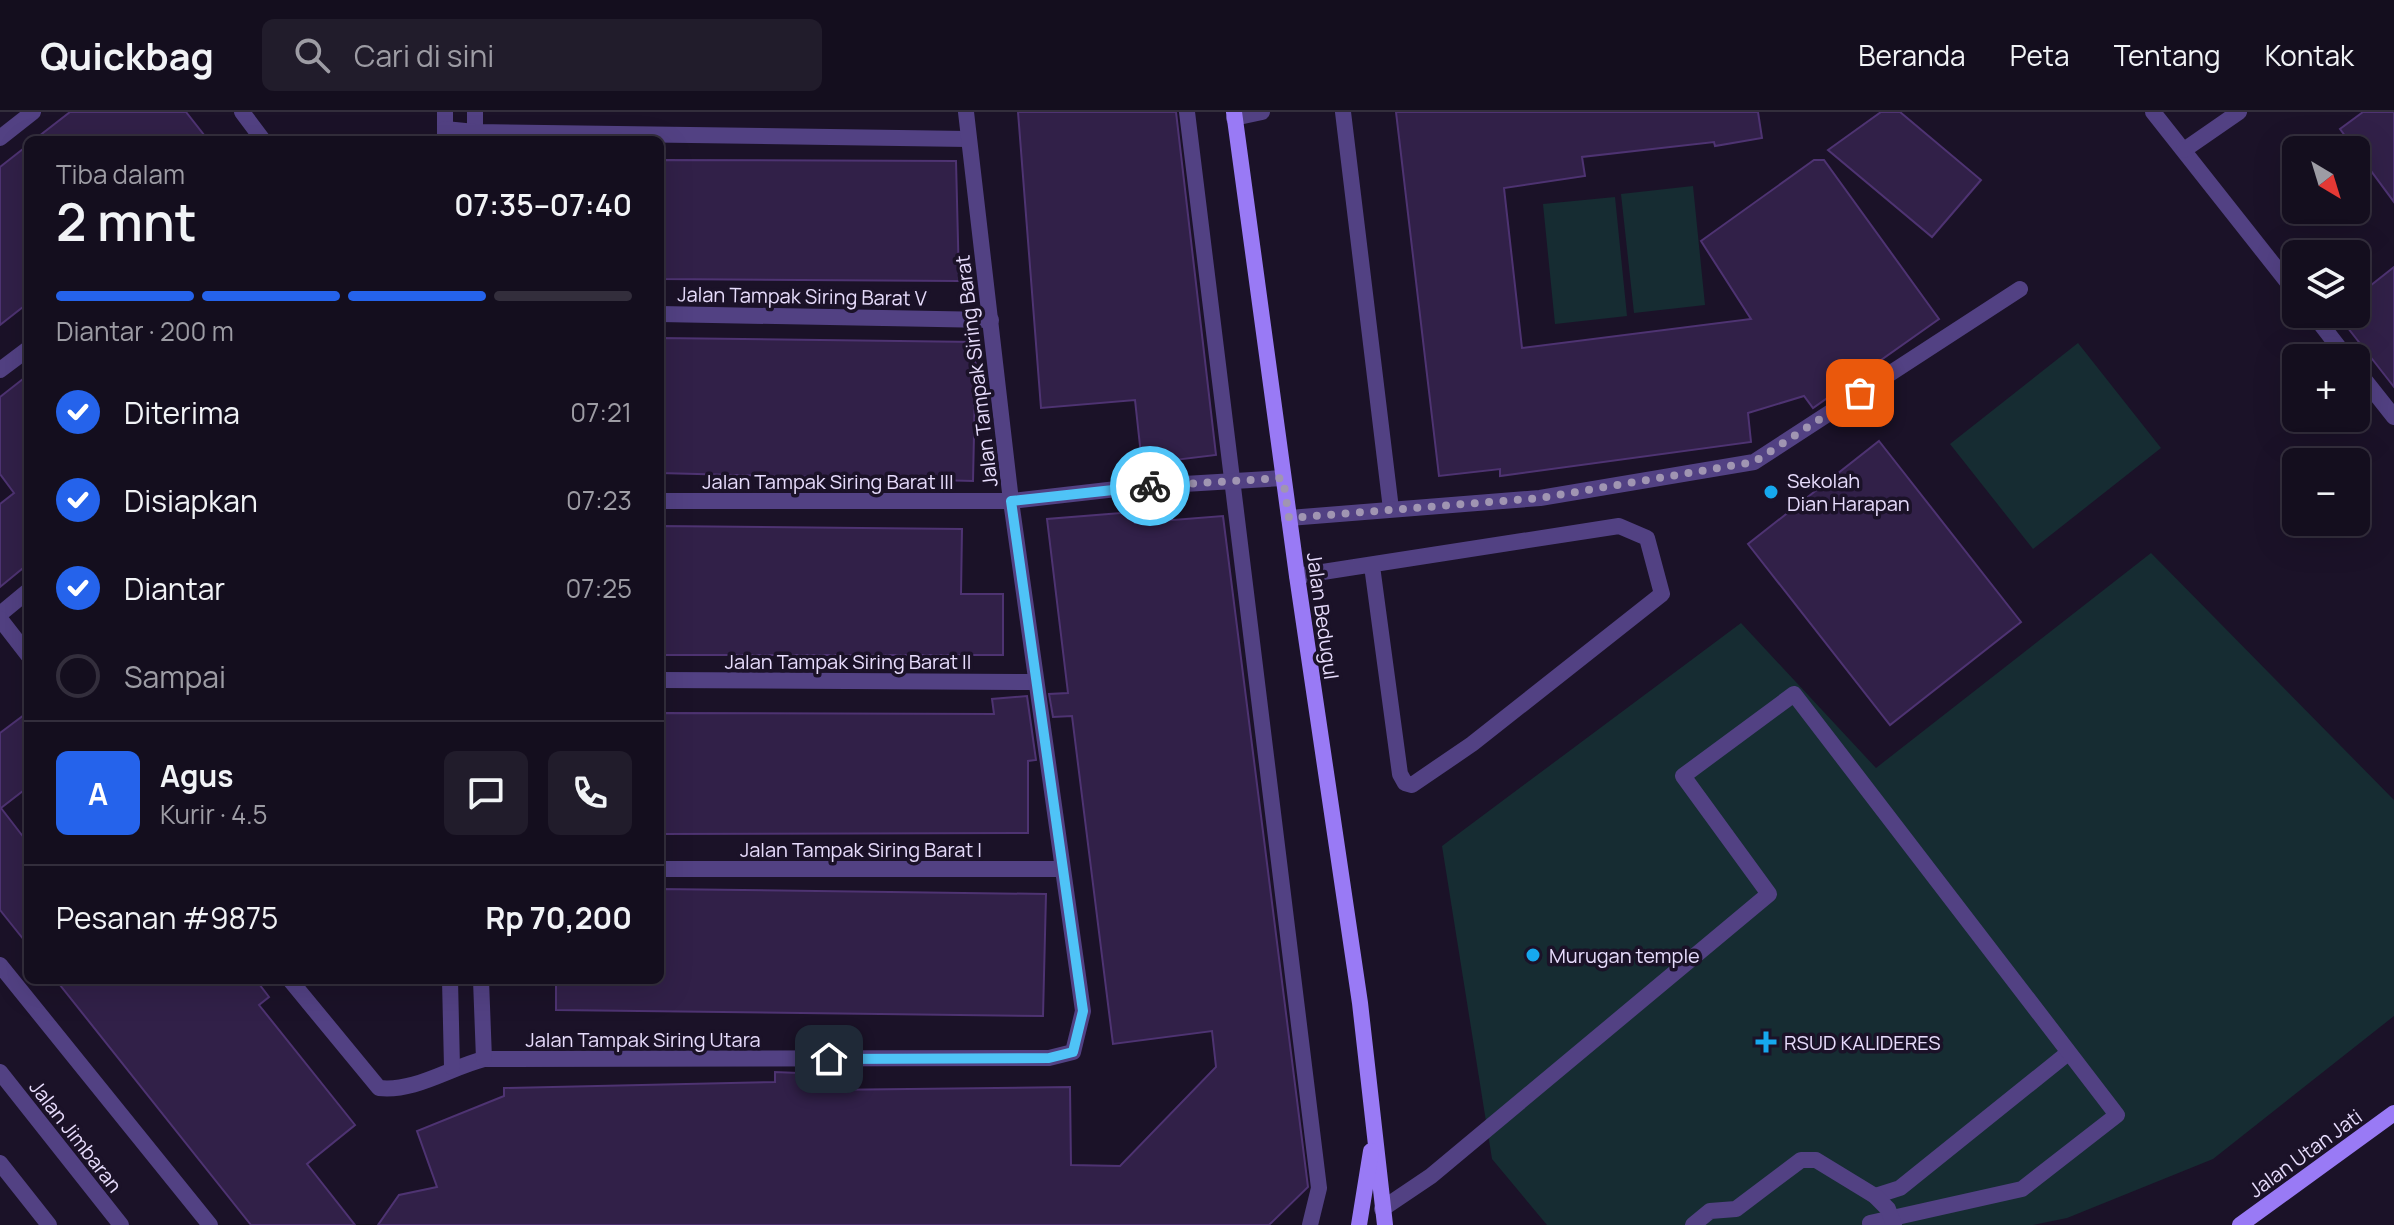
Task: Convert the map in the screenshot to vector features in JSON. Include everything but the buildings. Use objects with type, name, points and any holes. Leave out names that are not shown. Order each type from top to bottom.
[{"type":"street","points":[[0,138],[33,112]]},
{"type":"street","points":[[242,112],[260,136]]},
{"type":"street","points":[[445,127],[475,136],[475,112]]},
{"type":"street","name":"Jalan Tampak Siring Barat","points":[[966,112],[1011,501],[1083,1011],[1073,1052]]},
{"type":"street","points":[[1187,112],[1319,1188],[1310,1225]]},
{"type":"street","points":[[1234,115],[1262,112]]},
{"type":"street","points":[[1343,112],[1391,509]]},
{"type":"street","points":[[2153,112],[2282,275]]},
{"type":"street","points":[[2184,150],[2239,112]]},
{"type":"street","name":"Jalan Bedugul","points":[[1234,115],[1375,1125],[1384,1217]]},
{"type":"street","points":[[664,137],[968,139]]},
{"type":"street","points":[[1289,518],[1540,498],[1754,462],[2020,289]]},
{"type":"street","name":"Jalan Tampak Siring Barat V","points":[[664,314],[991,320]]},
{"type":"street","points":[[2324,328],[2336,344]]},
{"type":"street","points":[[0,370],[24,352]]},
{"type":"street","points":[[2370,387],[2394,417]]},
{"type":"street","name":"Jalan Tampak Siring Barat III","points":[[664,501],[1011,501],[1283,478]]},
{"type":"street","points":[[1297,576],[1619,526],[1647,538],[1662,594],[1472,744],[1412,785],[1405,783],[1400,774],[1372,566]]},
{"type":"street","points":[[24,595],[0,617],[24,650]]},
{"type":"street","name":"Jalan Tampak Siring Barat II","points":[[664,680],[1036,682]]},
{"type":"street","points":[[1384,1217],[1769,894],[1683,776],[1794,694],[2117,1115],[2022,1189],[1893,1222],[1870,1224],[1875,1196]]},
{"type":"street","name":"Jalan Tampak Siring Barat I","points":[[664,869],[1062,869]]},
{"type":"street","points":[[0,965],[210,1225]]},
{"type":"street","name":"Jalan Tampak Siring Utara","points":[[293,984],[379,1088],[402,1091],[452,1067],[484,1059],[1049,1058],[1073,1052]]},
{"type":"street","points":[[450,984],[452,1067]]},
{"type":"street","points":[[481,984],[484,1059]]},
{"type":"street","points":[[1875,1196],[1900,1188],[2068,1053]]},
{"type":"street","name":"Jalan Jimbaran","points":[[0,1072],[121,1225]]},
{"type":"street","name":"Jalan Utan Jati","points":[[2240,1225],[2394,1113]]},
{"type":"street","name":"Jalan Bedugul","points":[[1359,1225],[1375,1125]]},
{"type":"street","points":[[1693,1225],[1710,1211],[1736,1209],[1801,1160],[1816,1160],[1875,1196],[1893,1222]]},
{"type":"street","points":[[0,1163],[49,1225]]},
{"type":"green space","points":[[1693,186],[1705,305],[1634,313],[1621,194]]},
{"type":"green space","points":[[1615,197],[1627,316],[1555,324],[1543,204]]},
{"type":"green space","points":[[2078,343],[2161,448],[2033,549],[1950,444]]},
{"type":"green space","points":[[2151,553],[2394,800],[2394,1016],[2213,1159],[2067,1218],[2033,1225],[1547,1225],[1492,1159],[1442,846],[1741,623],[1876,768]]},
{"type":"way so far","points":[[1150,486],[1283,478],[1289,518],[1540,498],[1754,462],[1860,393]]},
{"type":"place","name":"Sekolah Dian Harapan","points":[[1771,492]]},
{"type":"place","name":"Murugan temple","points":[[1533,955]]},
{"type":"place","name":"RSUD KALIDERES","points":[[1766,1042]]},
{"type":"route","points":[[829,1059],[1049,1058],[1073,1052],[1083,1011],[1011,501],[1150,486]]}]
